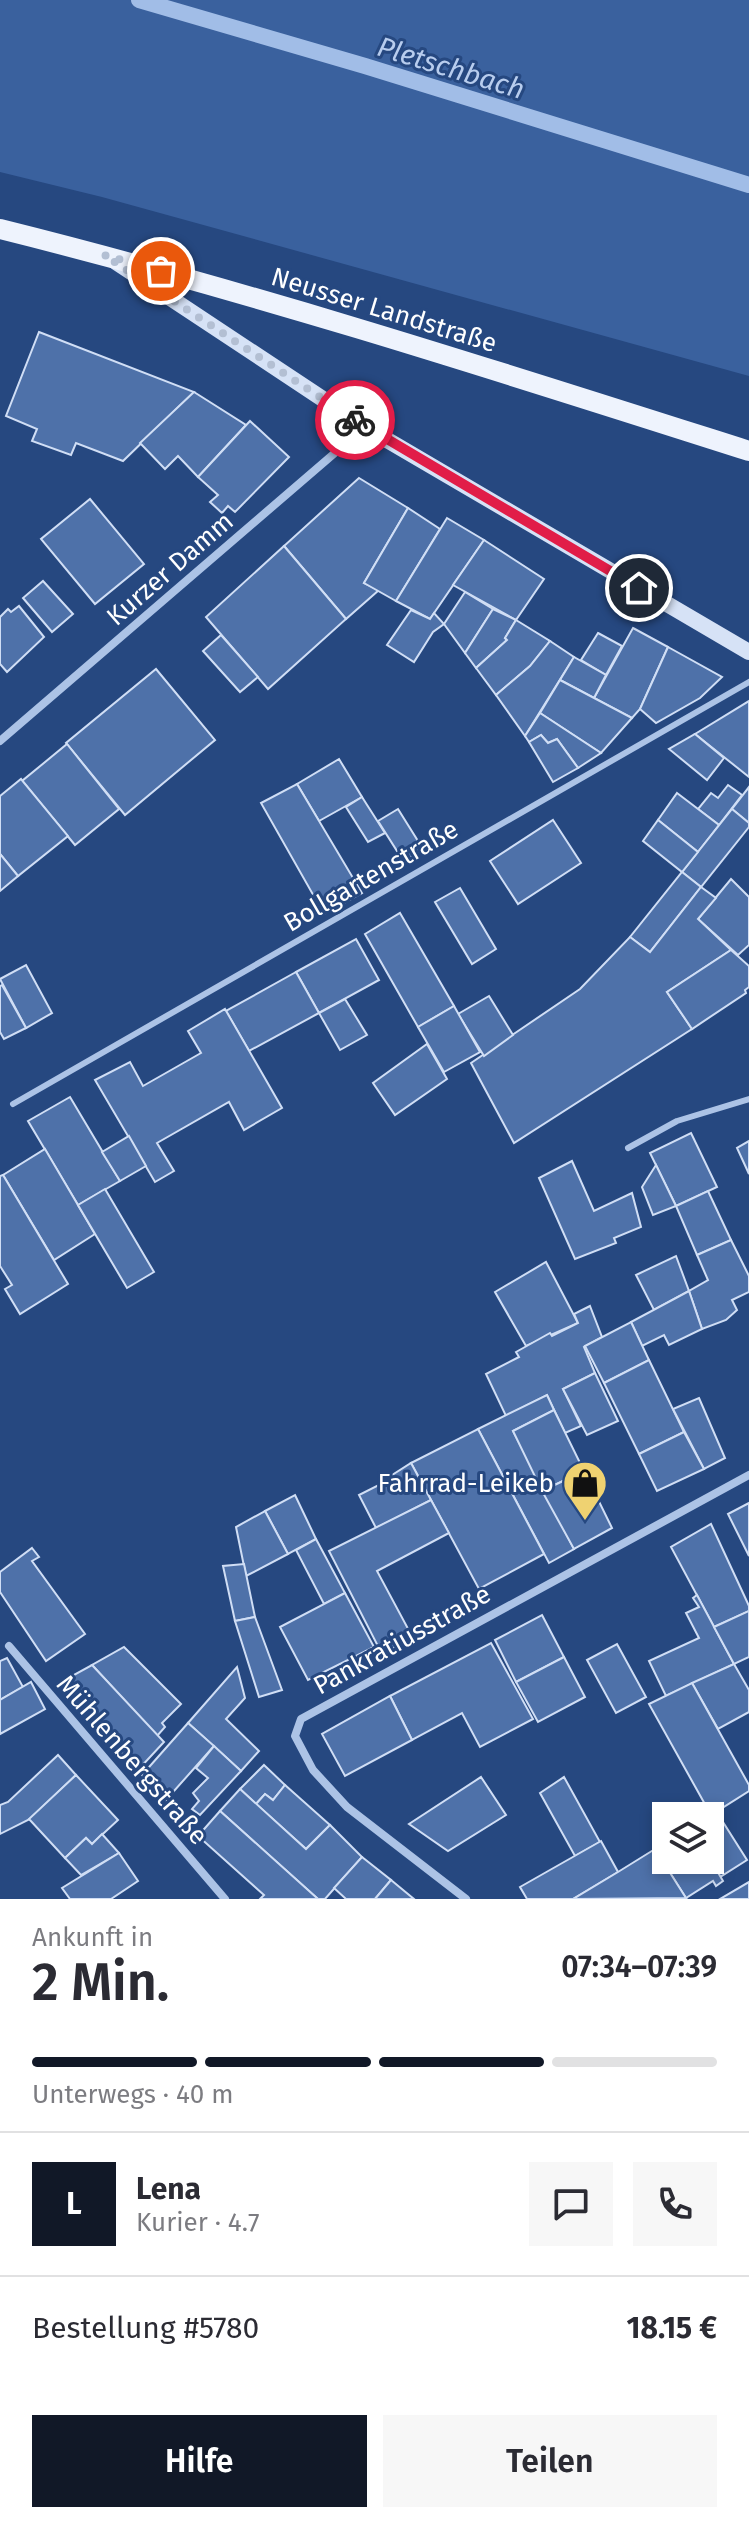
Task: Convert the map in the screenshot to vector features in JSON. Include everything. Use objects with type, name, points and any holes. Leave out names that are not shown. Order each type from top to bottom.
[{"type":"main road","name":"Neusser Landstraße","points":[[0,229],[104,255],[372,331],[749,451]]},
{"type":"main road","points":[[104,255],[365,427],[749,652]]},
{"type":"street","name":"Kurzer Damm","points":[[0,741],[365,427]]},
{"type":"street","name":"Pankratiusstraße","points":[[466,1899],[347,1807],[313,1770],[295,1736],[301,1719],[749,1475]]},
{"type":"street","name":"Mühlenbergstraße","points":[[9,1646],[225,1899]]},
{"type":"lane","name":"Bollgartenstraße","points":[[13,1104],[749,682]]},
{"type":"lane","points":[[628,1148],[677,1121],[749,1099]]},
{"type":"shaded area","points":[[0,0],[749,0],[749,376],[102,197],[0,172]]},
{"type":"building","points":[[39,332],[194,392],[123,461],[76,443],[71,455],[32,441],[37,429],[6,416]]},
{"type":"building","points":[[194,392],[246,425],[198,477],[178,456],[165,469],[140,443]]},
{"type":"building","points":[[250,421],[289,457],[235,512],[228,506],[222,513],[210,502],[218,495],[198,477]]},
{"type":"building","points":[[359,478],[408,508],[364,583],[379,590],[346,619],[284,546]]},
{"type":"building","points":[[90,499],[144,564],[95,604],[41,539]]},
{"type":"building","points":[[408,508],[440,529],[396,601],[364,583]]},
{"type":"building","points":[[447,518],[484,540],[430,619],[396,601]]},
{"type":"building","points":[[484,540],[544,579],[516,620],[453,585]]},
{"type":"building","points":[[284,546],[346,619],[268,689],[206,617]]},
{"type":"building","points":[[43,581],[73,614],[52,632],[23,598]]},
{"type":"building","points":[[465,592],[493,609],[465,653],[444,624]]},
{"type":"building","points":[[19,606],[44,637],[7,672],[0,664],[0,617],[8,609],[11,612]]},
{"type":"building","points":[[493,609],[516,620],[505,638],[507,640],[476,668],[465,653]]},
{"type":"building","points":[[411,610],[430,619],[434,613],[444,624],[433,632],[414,662],[387,645]]},
{"type":"building","points":[[516,620],[550,641],[530,666],[496,695],[476,668],[507,640],[505,638]]},
{"type":"building","points":[[633,628],[668,647],[640,709],[632,718],[594,698]]},
{"type":"building","points":[[598,633],[622,646],[606,675],[581,660]]},
{"type":"building","points":[[221,635],[258,677],[240,692],[203,651]]},
{"type":"building","points":[[550,641],[574,657],[525,736],[496,695],[530,666]]},
{"type":"building","points":[[668,647],[722,677],[700,698],[656,723],[640,709]]},
{"type":"building","points":[[574,657],[606,675],[594,698],[560,680]]},
{"type":"building","points":[[156,669],[215,740],[125,815],[66,743]]},
{"type":"building","points":[[560,680],[632,718],[601,753],[540,713]]},
{"type":"building","points":[[749,701],[749,777],[695,734]]},
{"type":"building","points":[[540,713],[601,753],[578,768],[557,739],[548,743],[541,735],[529,742],[525,736]]},
{"type":"building","points":[[695,734],[724,758],[707,780],[669,749]]},
{"type":"building","points":[[541,735],[548,743],[557,739],[578,768],[553,782],[529,742]]},
{"type":"building","points":[[67,744],[119,809],[75,845],[22,781]]},
{"type":"building","points":[[339,759],[362,797],[319,821],[297,784]]},
{"type":"building","points":[[21,779],[68,836],[18,876],[0,854],[0,796]]},
{"type":"building","points":[[297,784],[362,893],[324,914],[261,803]]},
{"type":"building","points":[[728,785],[742,795],[719,825],[698,809],[711,793],[718,798]]},
{"type":"building","points":[[749,787],[749,823],[732,809]]},
{"type":"building","points":[[677,793],[719,825],[698,852],[658,820]]},
{"type":"building","points":[[362,797],[385,833],[368,842],[346,807]]},
{"type":"building","points":[[398,809],[423,849],[404,862],[378,821]]},
{"type":"building","points":[[732,809],[749,823],[749,827],[701,887],[682,872]]},
{"type":"building","points":[[553,820],[581,863],[518,904],[490,861]]},
{"type":"building","points":[[658,820],[698,852],[682,872],[643,841]]},
{"type":"building","points":[[0,854],[18,876],[0,891]]},
{"type":"building","points":[[682,872],[701,887],[650,952],[630,937]]},
{"type":"building","points":[[731,879],[749,897],[749,945],[738,955],[698,919]]},
{"type":"building","points":[[701,887],[716,898],[698,919],[731,950],[667,992],[692,1029],[514,1143],[471,1063],[580,989],[630,937],[650,952]]},
{"type":"building","points":[[460,888],[496,949],[472,964],[435,902]]},
{"type":"building","points":[[400,913],[454,1006],[418,1027],[365,934]]},
{"type":"building","points":[[356,939],[379,980],[319,1013],[296,972]]},
{"type":"building","points":[[731,950],[749,966],[749,987],[746,993],[692,1029],[667,992]]},
{"type":"building","points":[[26,965],[52,1013],[26,1028],[0,979]]},
{"type":"building","points":[[296,972],[319,1013],[249,1051],[226,1011]]},
{"type":"building","points":[[2,985],[26,1028],[4,1039],[0,1032]]},
{"type":"building","points":[[489,996],[513,1035],[484,1056],[458,1014]]},
{"type":"building","points":[[345,999],[367,1035],[340,1050],[319,1013]]},
{"type":"building","points":[[454,1006],[480,1052],[444,1072],[418,1027]]},
{"type":"building","points":[[225,1009],[282,1108],[244,1130],[229,1102],[157,1143],[174,1171],[155,1182],[95,1080],[130,1062],[143,1086],[201,1053],[188,1031]]},
{"type":"building","points":[[427,1044],[447,1079],[395,1115],[373,1083]]},
{"type":"building","points":[[70,1097],[120,1181],[78,1205],[28,1121]]},
{"type":"building","points":[[691,1133],[717,1187],[676,1206],[650,1153]]},
{"type":"building","points":[[129,1136],[146,1166],[120,1181],[102,1152]]},
{"type":"building","points":[[749,1141],[749,1174],[737,1148]]},
{"type":"building","points":[[45,1149],[95,1234],[54,1260],[3,1175]]},
{"type":"building","points":[[572,1161],[594,1211],[632,1193],[641,1227],[614,1238],[616,1243],[575,1259],[539,1178]]},
{"type":"building","points":[[656,1165],[676,1206],[653,1215],[642,1187]]},
{"type":"building","points":[[3,1175],[68,1284],[20,1314],[5,1289],[12,1285],[0,1266],[0,1176]]},
{"type":"building","points":[[105,1189],[154,1272],[127,1288],[78,1205]]},
{"type":"building","points":[[708,1191],[731,1240],[697,1255],[676,1206]]},
{"type":"building","points":[[731,1240],[749,1276],[749,1292],[732,1300],[737,1310],[726,1320],[702,1329],[689,1291],[708,1280],[697,1255]]},
{"type":"building","points":[[676,1256],[689,1291],[654,1310],[636,1275]]},
{"type":"building","points":[[546,1262],[578,1323],[526,1346],[495,1292]]},
{"type":"building","points":[[689,1291],[702,1329],[669,1345],[664,1335],[642,1346],[631,1322]]},
{"type":"building","points":[[590,1306],[602,1337],[584,1347],[595,1373],[563,1389],[581,1426],[565,1433],[547,1395],[506,1416],[486,1374],[519,1357],[516,1352],[550,1333],[552,1336],[578,1323],[574,1314]]},
{"type":"building","points":[[631,1322],[649,1360],[604,1383],[585,1346]]},
{"type":"building","points":[[649,1360],[684,1432],[639,1454],[604,1383]]},
{"type":"building","points":[[595,1373],[618,1421],[587,1435],[563,1389]]},
{"type":"building","points":[[547,1395],[554,1410],[513,1431],[574,1549],[549,1563],[478,1429]]},
{"type":"building","points":[[699,1398],[725,1458],[704,1469],[673,1409]]},
{"type":"building","points":[[554,1410],[584,1471],[542,1491],[513,1431]]},
{"type":"building","points":[[478,1429],[544,1554],[479,1589],[411,1463]]},
{"type":"building","points":[[684,1432],[704,1469],[657,1491],[639,1454]]},
{"type":"building","points":[[411,1463],[431,1500],[376,1528],[359,1495],[389,1480]]},
{"type":"building","points":[[584,1471],[612,1528],[574,1549],[542,1491]]},
{"type":"building","points":[[295,1495],[316,1539],[288,1554],[265,1511]]},
{"type":"building","points":[[431,1500],[449,1533],[377,1571],[413,1638],[382,1654],[329,1551]]},
{"type":"building","points":[[749,1503],[749,1556],[728,1514]]},
{"type":"building","points":[[265,1511],[288,1554],[246,1576],[236,1527]]},
{"type":"building","points":[[711,1524],[749,1606],[749,1611],[714,1627],[671,1547]]},
{"type":"building","points":[[316,1539],[345,1593],[324,1604],[296,1550]]},
{"type":"building","points":[[32,1548],[39,1557],[32,1561],[85,1634],[46,1661],[0,1592],[0,1572]]},
{"type":"building","points":[[244,1564],[255,1617],[235,1621],[223,1566]]},
{"type":"building","points":[[345,1593],[374,1647],[308,1680],[280,1627]]},
{"type":"building","points":[[697,1595],[734,1664],[666,1696],[649,1661],[699,1638],[686,1613],[699,1607],[693,1598]]},
{"type":"building","points":[[749,1611],[749,1657],[734,1664],[714,1627]]},
{"type":"building","points":[[542,1615],[564,1657],[516,1682],[495,1640]]},
{"type":"building","points":[[255,1617],[282,1690],[259,1697],[235,1621]]},
{"type":"building","points":[[491,1643],[533,1719],[480,1747],[462,1713],[412,1740],[390,1696]]},
{"type":"building","points":[[617,1644],[646,1697],[616,1713],[587,1660]]},
{"type":"building","points":[[124,1647],[181,1704],[162,1723],[165,1727],[157,1736],[92,1665]]},
{"type":"building","points":[[564,1657],[585,1697],[538,1722],[516,1682]]},
{"type":"building","points":[[7,1658],[23,1687],[0,1700],[0,1661]]},
{"type":"building","points":[[734,1664],[749,1690],[749,1712],[718,1729],[692,1683]]},
{"type":"building","points":[[92,1665],[164,1742],[138,1770],[90,1719],[61,1682]]},
{"type":"building","points":[[237,1667],[245,1698],[226,1719],[259,1751],[241,1771],[188,1723]]},
{"type":"building","points":[[31,1682],[45,1709],[0,1734],[0,1700]]},
{"type":"building","points":[[692,1683],[749,1785],[749,1791],[724,1807],[724,1802],[704,1802],[649,1704]]},
{"type":"building","points":[[390,1696],[412,1740],[345,1776],[322,1734]]},
{"type":"building","points":[[188,1723],[214,1746],[166,1800],[142,1775]]},
{"type":"building","points":[[214,1746],[241,1771],[200,1815],[192,1809],[199,1801],[193,1793],[208,1778],[196,1768]]},
{"type":"building","points":[[58,1755],[76,1775],[30,1819],[0,1834],[0,1805],[8,1802]]},
{"type":"building","points":[[264,1765],[285,1785],[273,1800],[265,1794],[256,1804],[240,1789]]},
{"type":"building","points":[[76,1775],[118,1820],[92,1844],[86,1838],[65,1858],[29,1819]]},
{"type":"building","points":[[481,1777],[506,1815],[448,1851],[409,1824]]},
{"type":"building","points":[[564,1777],[600,1842],[575,1856],[540,1793]]},
{"type":"building","points":[[285,1785],[330,1825],[306,1849],[256,1804],[265,1794],[273,1800]]},
{"type":"building","points":[[240,1789],[306,1849],[330,1825],[362,1857],[325,1899],[318,1899],[220,1811]]},
{"type":"building","points":[[220,1811],[318,1899],[260,1899],[264,1895],[198,1836]]},
{"type":"building","points":[[724,1824],[747,1860],[720,1877],[718,1874],[724,1874]]},
{"type":"building","points":[[102,1834],[119,1853],[81,1875],[65,1858],[86,1838],[92,1844]]},
{"type":"building","points":[[601,1841],[618,1872],[573,1899],[527,1899],[520,1887]]},
{"type":"building","points":[[652,1851],[652,1874],[671,1874],[686,1898],[573,1899]]},
{"type":"building","points":[[119,1853],[138,1881],[111,1899],[70,1899],[62,1888]]},
{"type":"building","points":[[362,1857],[391,1880],[375,1899],[346,1899],[334,1888]]},
{"type":"building","points":[[671,1874],[719,1874],[723,1881],[716,1886],[713,1881],[686,1898]]},
{"type":"building","points":[[391,1880],[414,1899],[375,1899]]},
{"type":"building","points":[[749,1882],[749,1899],[720,1899]]},
{"type":"waterway","name":"Pletschbach","points":[[139,0],[365,66],[749,185]]},
{"type":"way so far","points":[[161,271],[104,255],[355,420]]},
{"type":"place","name":"Fahrrad-Leikeb","points":[[585,1522]]},
{"type":"route","points":[[355,420],[639,588]]}]
